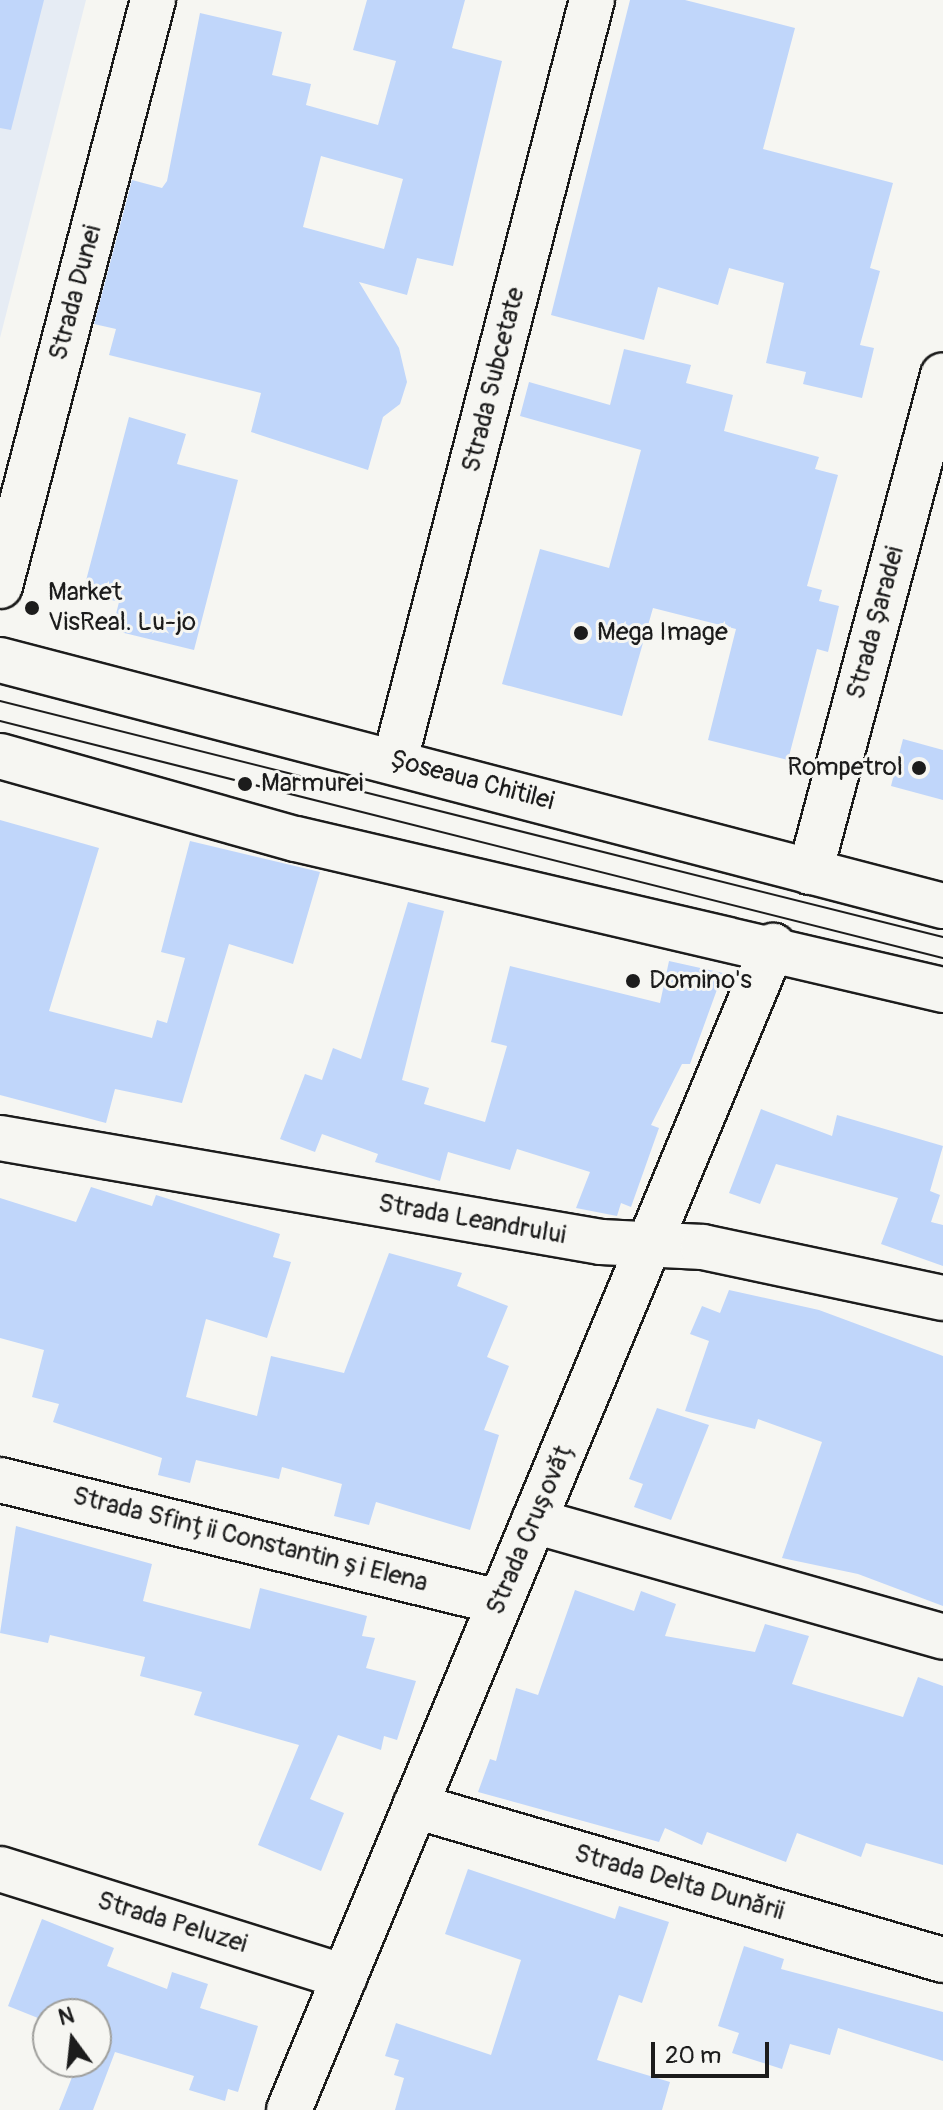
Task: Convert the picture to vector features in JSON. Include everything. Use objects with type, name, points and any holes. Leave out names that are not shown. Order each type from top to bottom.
[{"type":"street","name":"Strada Dunei","points":[[0,586],[153,0]]},
{"type":"street","name":"Strada Subcetate","points":[[395,760],[592,0]]},
{"type":"street","name":"Strada Șaradei","points":[[810,872],[943,375]]},
{"type":"street","name":"Șoseaua Chitilei","points":[[0,660],[395,760],[943,906]]},
{"type":"street","points":[[0,756],[296,839],[773,946],[943,990]]},
{"type":"street","name":"Strada Crușovăț","points":[[289,2110],[773,946]]},
{"type":"street","name":"Strada Leandrului","points":[[0,1138],[649,1246],[703,1247],[943,1298]]},
{"type":"street","name":"Strada Sfinții Constantin și Elena","points":[[0,1480],[499,1602]]},
{"type":"street","points":[[534,1521],[943,1637]]},
{"type":"street","name":"Strada Delta Dunării","points":[[415,1806],[943,1960]]},
{"type":"street","name":"Strada Peluzei","points":[[0,1869],[344,1977]]},
{"type":"shaded area","points":[[0,0],[86,0],[0,338]]},
{"type":"building","points":[[0,0],[44,0],[11,130],[0,128]]},
{"type":"building","points":[[367,0],[465,0],[452,48],[502,61],[453,266],[417,258],[407,295],[359,282],[399,348],[407,382],[400,404],[383,417],[368,470],[251,432],[261,393],[109,355],[116,329],[94,324],[132,180],[162,188],[167,181],[200,13],[282,32],[272,75],[311,84],[306,105],[378,125],[396,61],[353,50]],"holes":[[[321,156],[403,179],[384,249],[303,227]]]},
{"type":"building","points":[[630,0],[685,0],[795,28],[763,149],[893,183],[870,268],[880,271],[860,345],[874,348],[862,398],[803,384],[806,372],[766,363],[784,283],[729,268],[718,305],[658,287],[644,340],[551,315]]},
{"type":"building","points":[[624,349],[691,365],[686,383],[733,395],[724,431],[819,457],[815,469],[838,475],[807,586],[822,590],[819,601],[839,606],[828,652],[817,649],[788,760],[708,740],[736,629],[653,608],[622,716],[502,684],[540,549],[609,568],[641,450],[520,416],[529,382],[610,405]]},
{"type":"building","points":[[129,417],[186,434],[177,464],[238,480],[194,650],[112,630],[119,602],[83,592]]},
{"type":"building","name":"Rompetrol","points":[[903,739],[943,750],[943,800],[891,786]]},
{"type":"building","points":[[0,820],[99,848],[49,1011],[152,1038],[157,1020],[167,1023],[185,958],[161,952],[190,841],[320,872],[293,964],[229,944],[182,1103],[115,1089],[106,1123],[0,1095]]},
{"type":"building","points":[[408,902],[444,911],[402,1080],[429,1088],[424,1104],[485,1122],[507,1046],[491,1042],[510,966],[660,1003],[669,961],[723,973],[690,1064],[682,1064],[651,1125],[659,1128],[631,1207],[621,1203],[617,1216],[576,1208],[590,1172],[517,1149],[510,1170],[448,1152],[440,1181],[375,1162],[378,1154],[322,1134],[315,1152],[280,1139],[305,1074],[322,1080],[333,1048],[361,1059]]},
{"type":"building","points":[[761,1109],[832,1136],[837,1115],[943,1146],[930,1191],[940,1195],[931,1222],[943,1225],[943,1266],[881,1244],[898,1198],[776,1164],[760,1204],[729,1193]]},
{"type":"building","points":[[91,1187],[152,1206],[156,1195],[280,1234],[273,1257],[291,1262],[267,1338],[206,1319],[186,1397],[257,1416],[271,1356],[344,1373],[389,1253],[462,1273],[457,1286],[508,1306],[487,1357],[509,1366],[484,1430],[499,1435],[470,1530],[376,1502],[369,1525],[334,1516],[342,1484],[282,1467],[279,1479],[196,1460],[190,1483],[158,1475],[162,1458],[53,1422],[59,1404],[32,1397],[44,1350],[0,1338],[0,1198],[76,1222]]},
{"type":"building","points":[[729,1290],[819,1310],[943,1356],[943,1606],[858,1574],[782,1558],[822,1442],[758,1419],[755,1429],[685,1411],[709,1341],[690,1334],[702,1306],[720,1313]]},
{"type":"building","points":[[657,1408],[709,1425],[671,1520],[634,1507],[643,1484],[629,1479]]},
{"type":"building","points":[[16,1526],[152,1564],[143,1601],[250,1629],[260,1588],[367,1616],[362,1636],[375,1638],[366,1668],[416,1681],[397,1740],[384,1736],[381,1750],[338,1735],[310,1799],[344,1813],[321,1871],[258,1845],[299,1745],[194,1715],[202,1692],[140,1676],[145,1657],[50,1635],[48,1643],[0,1633]]},
{"type":"building","points":[[575,1590],[634,1611],[641,1591],[676,1604],[665,1636],[755,1652],[765,1624],[809,1636],[792,1684],[903,1717],[918,1677],[943,1686],[943,1865],[866,1843],[861,1857],[797,1833],[786,1862],[707,1832],[702,1845],[665,1828],[659,1842],[478,1792],[490,1759],[496,1761],[516,1688],[538,1695]]},
{"type":"building","points":[[468,1869],[615,1919],[619,1906],[669,1922],[642,2003],[619,1995],[597,2060],[670,2082],[662,2110],[395,2110],[404,2078],[394,2075],[399,2060],[385,2056],[396,2023],[491,2055],[521,1960],[445,1934]]},
{"type":"building","points":[[42,1919],[114,1948],[107,1966],[167,1989],[172,1972],[208,1984],[200,2008],[258,2026],[238,2092],[228,2089],[225,2101],[189,2090],[194,2076],[115,2052],[112,2060],[112,1998],[32,1998],[32,2016],[8,2006]]},
{"type":"building","points":[[744,1946],[784,1959],[781,1969],[943,2012],[943,2061],[838,2028],[830,2055],[790,2044],[782,2069],[732,2053],[739,2033],[718,2026]]},
{"type":"building","points":[[72,2078],[105,2078],[93,2110],[59,2110]]},
{"type":"tram line","points":[[0,701],[943,937]]},
{"type":"tram line","points":[[0,721],[943,958]]},
{"type":"place","name":"Market VisReal. Lu-jo","points":[[32,608]]},
{"type":"place","name":"Mega Image","points":[[581,633]]},
{"type":"place","name":"Rompetrol","points":[[919,768]]},
{"type":"place","name":"Marmurei","points":[[245,784]]},
{"type":"place","name":"Domino's","points":[[633,981]]}]
